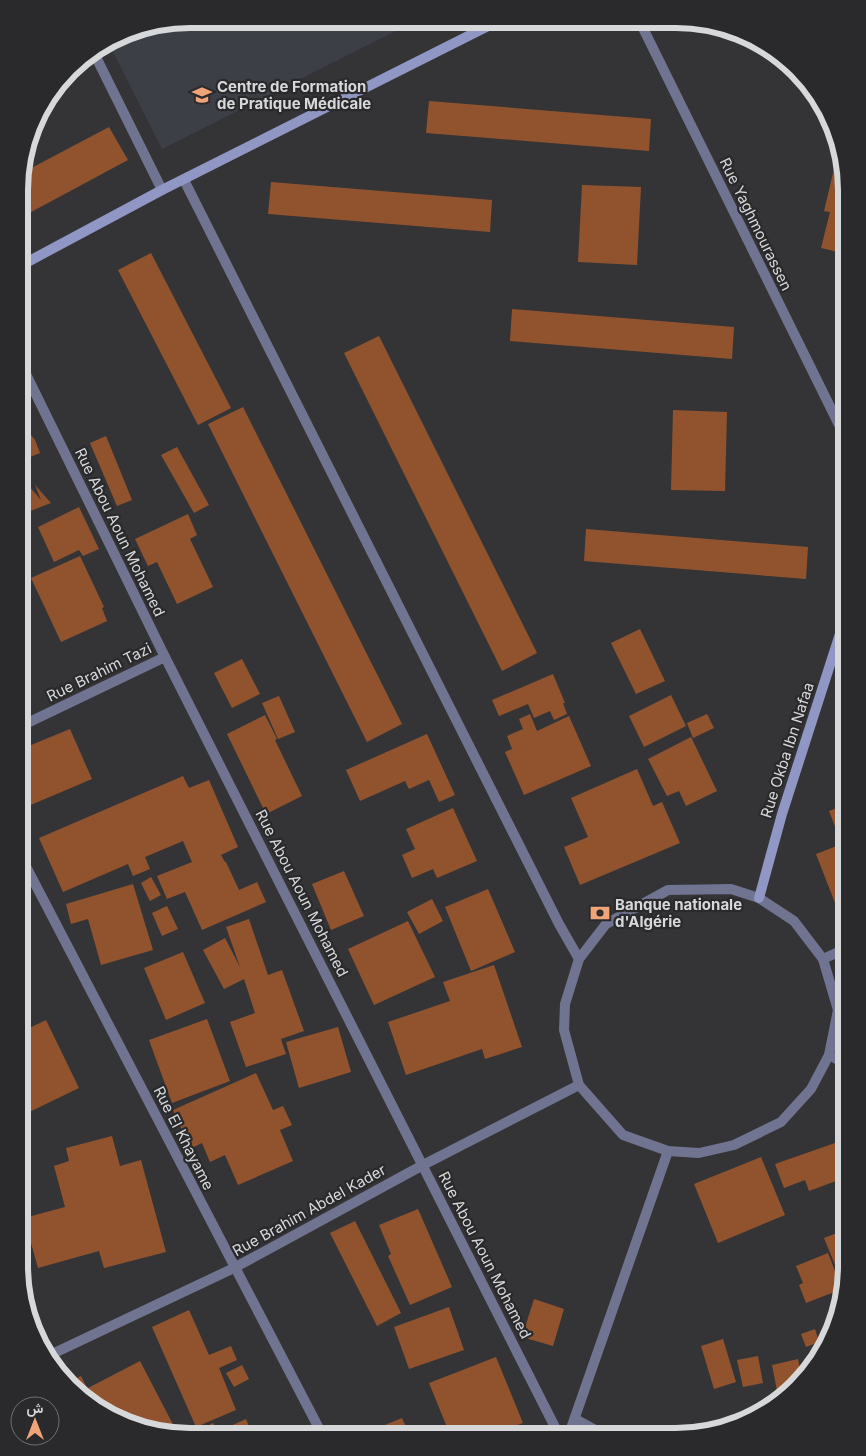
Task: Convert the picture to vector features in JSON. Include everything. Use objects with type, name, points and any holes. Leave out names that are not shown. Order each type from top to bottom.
[{"type":"street","points":[[28,262],[162,190],[484,28]]},
{"type":"street","name":"Rue Yaghmourassen","points":[[643,28],[838,422]]},
{"type":"street","points":[[96,58],[162,190]]},
{"type":"street","points":[[184,180],[559,924],[579,959]]},
{"type":"street","name":"Rue Abou Aoun Mohamed","points":[[28,378],[165,657],[555,1428]]},
{"type":"street","name":"Rue Okba Ibn Nafaa","points":[[759,898],[782,814],[838,640]]},
{"type":"street","name":"Rue Brahim Tazi","points":[[28,723],[165,657]]},
{"type":"street","name":"Rue El Khayame","points":[[28,870],[319,1428]]},
{"type":"street","points":[[731,889],[759,898],[794,921],[823,959],[838,1010],[829,1055],[811,1089],[781,1122],[734,1145],[699,1153],[668,1152],[623,1135],[579,1085],[564,1030],[565,1004],[579,959],[606,924],[668,890],[731,889]]},
{"type":"street","points":[[823,959],[838,952]]},
{"type":"street","points":[[829,1055],[838,1060]]},
{"type":"street","name":"Rue Brahim Abdel Kader","points":[[53,1353],[234,1268],[423,1165],[579,1085]]},
{"type":"street","points":[[572,1428],[668,1152]]},
{"type":"street","points":[[575,1419],[592,1428]]},
{"type":"shaded area","name":"Centre de Formation de Pratique Médicale","points":[[401,28],[162,149],[111,48],[138,36],[169,29]]},
{"type":"building","points":[[429,101],[651,119],[649,151],[426,133]]},
{"type":"building","points":[[109,127],[128,160],[28,214],[29,169]]},
{"type":"building","points":[[834,169],[837,170],[838,252],[821,248],[830,212],[824,211]]},
{"type":"building","points":[[271,182],[492,200],[490,232],[268,214]]},
{"type":"building","points":[[582,185],[641,187],[637,265],[578,262]]},
{"type":"building","points":[[151,253],[231,408],[198,425],[118,270]]},
{"type":"building","points":[[512,309],[734,327],[732,359],[510,341]]},
{"type":"building","points":[[379,336],[537,653],[502,671],[344,353]]},
{"type":"building","points":[[243,407],[402,724],[367,742],[208,424]]},
{"type":"building","points":[[673,410],[727,412],[725,491],[671,490]]},
{"type":"building","points":[[28,431],[35,440],[40,453],[28,458]]},
{"type":"building","points":[[106,436],[132,500],[117,506],[90,443]]},
{"type":"building","points":[[177,447],[209,505],[194,513],[161,455]]},
{"type":"building","points":[[28,485],[41,500],[35,485],[51,503],[28,512]]},
{"type":"building","points":[[79,507],[99,549],[83,556],[79,550],[54,562],[38,527]]},
{"type":"building","points":[[188,514],[197,535],[190,539],[213,587],[177,604],[157,562],[148,566],[135,539]]},
{"type":"building","points":[[586,529],[808,547],[806,579],[584,561]]},
{"type":"building","points":[[80,556],[104,607],[102,608],[107,621],[61,642],[31,578]]},
{"type":"building","points":[[640,629],[665,681],[636,694],[611,643]]},
{"type":"building","points":[[242,659],[260,694],[232,708],[214,673]]},
{"type":"building","points":[[553,674],[565,703],[563,703],[567,714],[554,720],[550,711],[534,718],[528,704],[499,716],[492,700]]},
{"type":"building","points":[[671,695],[686,726],[644,747],[629,716]]},
{"type":"building","points":[[279,696],[295,732],[278,739],[262,703]]},
{"type":"building","points":[[530,714],[537,731],[569,716],[591,766],[524,795],[505,752],[512,749],[507,736],[523,729],[519,719]]},
{"type":"building","points":[[707,714],[714,728],[693,738],[687,723]]},
{"type":"building","points":[[265,715],[302,796],[266,814],[227,734]]},
{"type":"building","points":[[70,729],[92,779],[28,806],[28,746]]},
{"type":"building","points":[[427,734],[455,795],[439,802],[429,780],[409,789],[405,781],[360,801],[346,770]]},
{"type":"building","points":[[691,737],[717,791],[686,806],[679,791],[667,796],[648,759]]},
{"type":"building","points":[[637,769],[653,806],[662,802],[680,843],[580,885],[564,847],[588,837],[571,798]]},
{"type":"building","points":[[183,776],[189,788],[209,780],[238,847],[221,855],[239,890],[257,882],[266,902],[202,930],[185,892],[167,899],[157,876],[192,862],[183,841],[145,857],[150,869],[133,876],[128,864],[63,892],[39,838]]},
{"type":"building","points":[[453,808],[477,861],[437,878],[433,869],[412,878],[402,855],[415,849],[406,829]]},
{"type":"building","points":[[838,808],[838,834],[829,811]]},
{"type":"building","points":[[838,846],[838,902],[835,903],[816,854]]},
{"type":"building","points":[[344,871],[364,916],[331,930],[312,884]]},
{"type":"building","points":[[151,877],[161,895],[150,901],[141,883]]},
{"type":"building","points":[[133,884],[153,950],[101,965],[88,919],[71,924],[66,904]]},
{"type":"building","points":[[488,889],[515,952],[471,971],[445,907]]},
{"type":"building","points":[[432,899],[443,921],[419,934],[407,912]]},
{"type":"building","points":[[167,906],[178,929],[162,936],[152,913]]},
{"type":"building","points":[[249,919],[268,975],[282,970],[304,1031],[281,1039],[286,1054],[246,1067],[230,1022],[255,1013],[244,979],[224,989],[203,950],[225,938],[240,967],[226,927]]},
{"type":"building","points":[[408,921],[435,977],[374,1005],[348,949]]},
{"type":"building","points":[[183,952],[205,1003],[166,1020],[144,968]]},
{"type":"building","points":[[494,965],[522,1047],[485,1059],[482,1049],[406,1075],[388,1022],[450,1001],[443,982]]},
{"type":"building","points":[[207,1019],[230,1081],[172,1103],[149,1040]]},
{"type":"building","points":[[46,1020],[79,1088],[28,1113],[28,1029]]},
{"type":"building","points":[[338,1027],[351,1072],[299,1088],[286,1042]]},
{"type":"building","points":[[256,1073],[273,1110],[283,1106],[292,1125],[280,1130],[293,1161],[238,1185],[225,1155],[210,1162],[202,1143],[190,1149],[173,1110]]},
{"type":"building","points":[[112,1136],[120,1166],[141,1160],[166,1252],[104,1268],[99,1251],[38,1268],[28,1232],[28,1217],[65,1207],[54,1166],[69,1161],[66,1148]]},
{"type":"building","points":[[835,1143],[838,1152],[838,1180],[809,1191],[805,1180],[784,1188],[775,1164]]},
{"type":"building","points":[[761,1157],[785,1215],[718,1243],[694,1184]]},
{"type":"building","points":[[418,1209],[452,1287],[410,1305],[388,1256],[391,1254],[379,1225]]},
{"type":"building","points":[[355,1221],[401,1313],[377,1326],[330,1233]]},
{"type":"building","points":[[838,1233],[838,1272],[824,1238]]},
{"type":"building","points":[[828,1253],[838,1278],[836,1291],[806,1303],[799,1285],[803,1283],[796,1266]]},
{"type":"building","points":[[534,1299],[564,1309],[553,1346],[522,1337]]},
{"type":"building","points":[[449,1307],[464,1350],[409,1369],[394,1327]]},
{"type":"building","points":[[189,1310],[209,1355],[231,1346],[237,1360],[219,1368],[236,1410],[196,1427],[152,1327]]},
{"type":"building","points":[[815,1329],[819,1342],[806,1347],[801,1334]]},
{"type":"building","points":[[723,1339],[736,1382],[714,1389],[701,1346]]},
{"type":"building","points":[[758,1356],[763,1383],[743,1387],[737,1360]]},
{"type":"building","points":[[496,1357],[523,1423],[509,1428],[447,1428],[429,1383]]},
{"type":"building","points":[[798,1359],[800,1370],[777,1393],[772,1365]]},
{"type":"building","points":[[140,1361],[174,1427],[148,1423],[128,1416],[109,1407],[92,1396],[88,1388]]},
{"type":"building","points":[[242,1365],[249,1379],[234,1387],[226,1373]]},
{"type":"building","points":[[81,1376],[90,1394],[75,1381],[74,1379]]},
{"type":"building","points":[[402,1418],[406,1428],[378,1428]]},
{"type":"building","points":[[246,1419],[250,1428],[226,1428]]},
{"type":"building","points":[[213,1423],[215,1428],[203,1428]]},
{"type":"place","name":"Centre de Formation de Pratique Médicale","points":[[202,95]]},
{"type":"place","name":"Banque nationale d'Algérie","points":[[600,913]]}]
